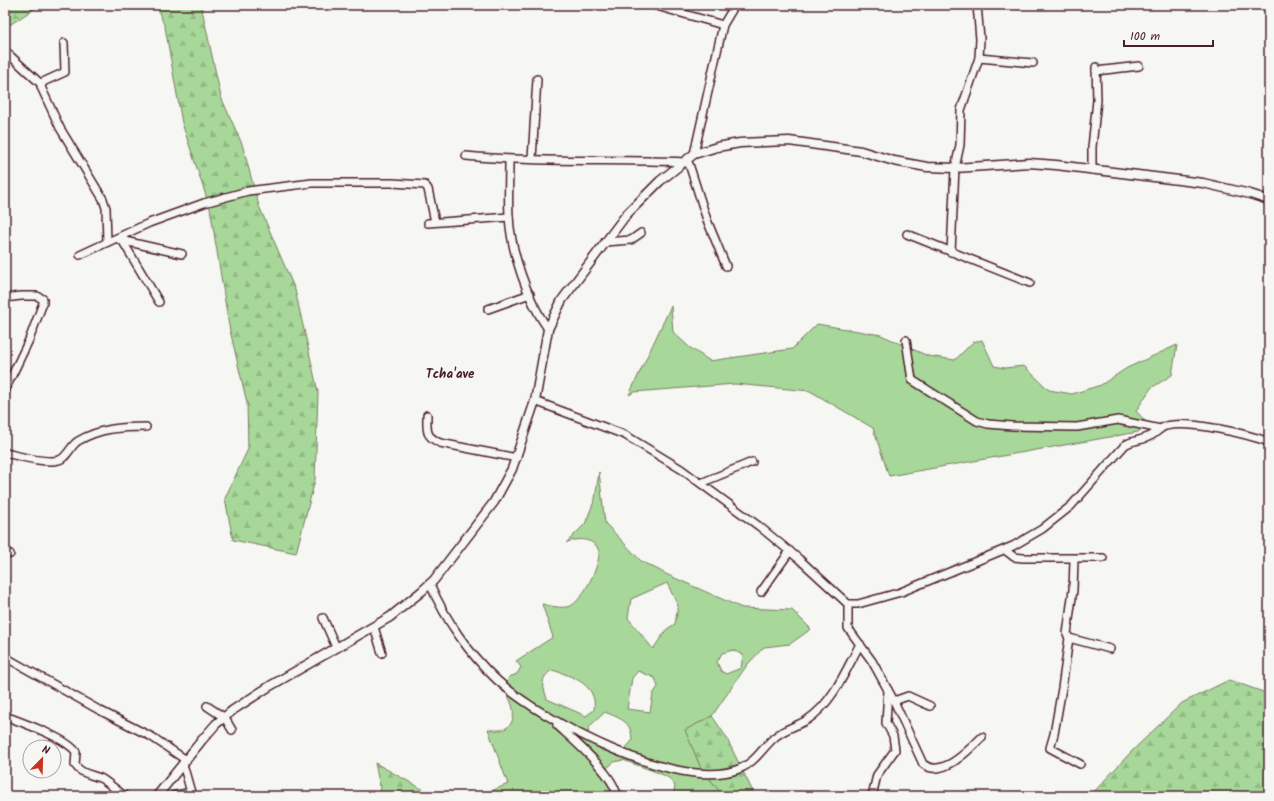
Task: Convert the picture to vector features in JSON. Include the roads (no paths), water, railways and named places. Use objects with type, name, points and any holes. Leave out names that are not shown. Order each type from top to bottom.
[{"type":"street","points":[[653,5],[723,25]]},
{"type":"street","points":[[694,154],[723,25],[735,5]]},
{"type":"street","points":[[951,252],[955,168],[960,145],[961,110],[979,58],[980,39],[977,5]]},
{"type":"street","points":[[41,84],[65,72],[64,43]]},
{"type":"street","points":[[5,51],[41,84],[49,108],[103,199],[106,208],[107,242]]},
{"type":"street","points":[[979,58],[1033,63]]},
{"type":"street","points":[[1092,170],[1092,146],[1097,100],[1096,69],[1139,66]]},
{"type":"street","points":[[532,159],[537,79]]},
{"type":"street","points":[[157,796],[216,724],[252,697],[374,626],[408,603],[430,584],[494,502],[505,484],[517,458],[535,401],[548,329],[562,300],[626,215],[644,195],[694,154],[717,147],[740,143],[789,141],[861,151],[901,162],[955,168],[1029,163],[1203,183],[1243,192],[1269,200]]},
{"type":"street","points":[[466,156],[509,160],[532,159],[684,162],[689,164],[707,220],[726,266]]},
{"type":"street","points":[[509,160],[509,217],[521,272],[538,313],[548,329]]},
{"type":"street","points":[[80,255],[107,242],[119,240],[149,224],[230,195],[273,187],[312,183],[398,183],[425,185],[428,189],[432,222],[509,217]]},
{"type":"street","points":[[605,242],[631,240],[641,233]]},
{"type":"street","points":[[907,234],[1030,283]]},
{"type":"street","points":[[119,240],[182,254]]},
{"type":"street","points":[[119,240],[158,302]]},
{"type":"street","points":[[488,308],[530,294]]},
{"type":"street","points":[[5,298],[37,296],[42,299],[43,302],[29,340],[5,390]]},
{"type":"street","points":[[906,340],[912,380],[977,421],[1012,426],[1078,427],[1118,420],[1160,428],[1174,425],[1186,425],[1228,431],[1269,442]]},
{"type":"street","points":[[535,401],[625,435],[701,483],[790,551],[848,604],[858,604],[901,592],[1005,550],[1042,529],[1071,506],[1125,445],[1129,442],[1149,437],[1160,428]]},
{"type":"street","points":[[427,415],[428,434],[431,439],[440,443],[517,458]]},
{"type":"street","points":[[5,453],[58,461],[62,459],[78,441],[96,433],[113,428],[146,427]]},
{"type":"street","points":[[701,483],[752,462]]},
{"type":"street","points":[[1005,550],[1014,557],[1023,558],[1074,560],[1103,558]]},
{"type":"street","points":[[761,592],[790,551]]},
{"type":"street","points":[[1074,560],[1073,590],[1067,634],[1069,638],[1058,715],[1050,748],[1080,764]]},
{"type":"street","points":[[430,584],[436,598],[456,631],[478,660],[498,681],[551,719],[600,768],[616,790],[617,796]]},
{"type":"street","points":[[848,604],[848,628],[872,661],[888,690],[923,764],[927,767],[937,769],[942,767],[963,754],[982,736]]},
{"type":"street","points":[[323,618],[336,647]]},
{"type":"street","points":[[374,626],[382,653]]},
{"type":"street","points":[[1069,638],[1110,649]]},
{"type":"street","points":[[551,719],[598,742],[655,765],[680,771],[711,773],[730,771],[748,764],[775,737],[808,720],[825,705],[860,644]]},
{"type":"street","points":[[5,657],[99,710],[152,737],[184,762],[191,794],[172,796]]},
{"type":"street","points":[[872,796],[877,775],[895,750],[893,736],[886,724],[888,690]]},
{"type":"street","points":[[894,701],[908,696],[930,706]]},
{"type":"street","points":[[207,706],[225,718],[232,730]]},
{"type":"street","points":[[5,716],[26,723],[68,744],[76,752],[75,765],[77,768],[87,775],[103,780],[125,796]]},
{"type":"district","name":"Tcha'ave","points":[[450,374]]}]
